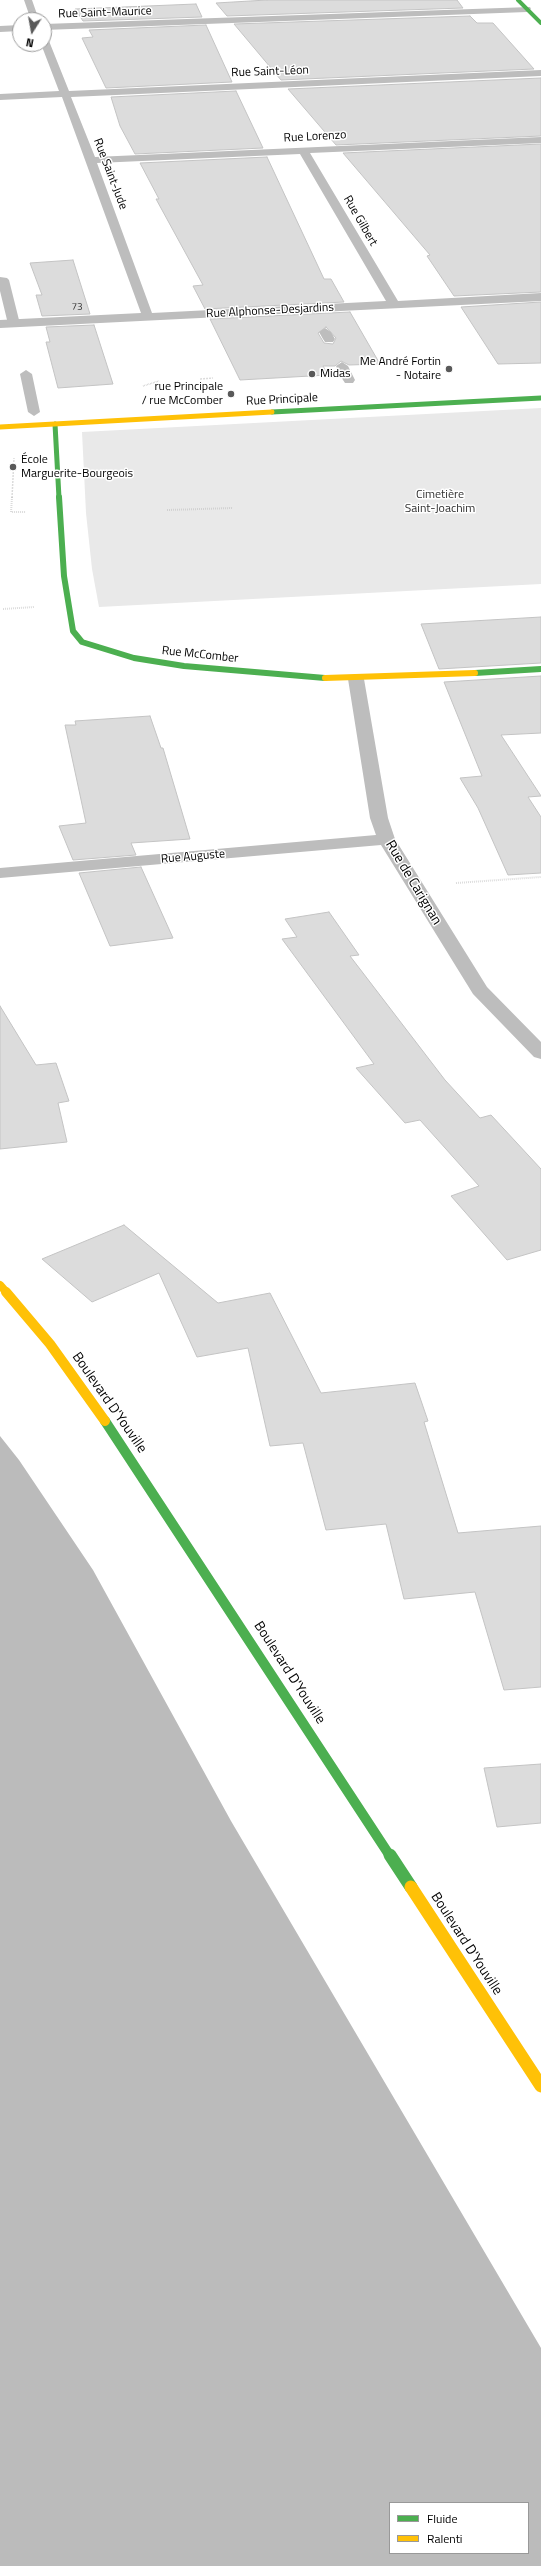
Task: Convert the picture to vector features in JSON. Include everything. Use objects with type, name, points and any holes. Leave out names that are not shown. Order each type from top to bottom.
[{"type":"street","points":[[28,0],[32,12]]},
{"type":"street","points":[[518,0],[541,23]]},
{"type":"street","name":"Rue Saint-Maurice","points":[[52,27],[527,8]]},
{"type":"street","points":[[0,29],[12,28]]},
{"type":"street","name":"Rue Saint-Jude","points":[[48,52],[91,160],[148,316]]},
{"type":"street","name":"Rue Saint-Léon","points":[[0,97],[541,73]]},
{"type":"street","name":"Rue Lorenzo","points":[[91,160],[541,140]]},
{"type":"street","name":"Rue Gilbert","points":[[304,151],[394,304]]},
{"type":"street","points":[[3,280],[5,311],[14,324]]},
{"type":"street","name":"Rue Alphonse-Desjardins","points":[[0,324],[541,297]]},
{"type":"street","points":[[342,366],[349,380]]},
{"type":"street","points":[[21,412],[40,411],[26,374]]},
{"type":"street","name":"Rue Principale","points":[[0,427],[541,398]]},
{"type":"street","name":"Rue McComber","points":[[55,424],[64,576],[73,631],[82,642],[108,653],[165,663],[300,677],[356,680],[541,669]]},
{"type":"street","name":"Rue de Carignan","points":[[356,680],[379,818],[386,839],[480,990],[541,1053]]},
{"type":"street","name":"Rue Auguste","points":[[0,873],[386,839]]},
{"type":"street","name":"Boulevard D'Youville","points":[[0,1285],[50,1344],[110,1428],[541,2086]]},
{"type":"path","points":[[200,379],[213,378]]},
{"type":"path","points":[[140,386],[159,381]]},
{"type":"path","points":[[14,451],[11,512],[28,512]]},
{"type":"path","points":[[167,510],[233,508]]},
{"type":"path","points":[[3,609],[35,607]]},
{"type":"path","points":[[453,883],[541,877]]},
{"type":"green space","name":"Cimetière Saint-Joachim","points":[[541,408],[541,584],[99,607],[92,569],[86,513],[82,432]]},
{"type":"shaded area","points":[[0,1436],[19,1460],[93,1570],[231,1821],[541,2348],[541,2566],[0,2566]]},
{"type":"building","points":[[267,0],[457,0],[463,8],[227,16],[216,3]]},
{"type":"building","points":[[196,4],[202,17],[83,21],[75,9]]},
{"type":"building","points":[[470,16],[477,23],[493,23],[534,69],[281,80],[234,24]]},
{"type":"building","points":[[206,25],[232,82],[106,88],[82,38],[93,37],[89,30]]},
{"type":"building","points":[[541,78],[541,136],[336,145],[288,89]]},
{"type":"building","points":[[236,91],[263,148],[135,154],[120,126],[111,97]]},
{"type":"building","points":[[541,144],[541,292],[454,296],[427,256],[430,255],[343,153]]},
{"type":"building","points":[[267,157],[324,279],[331,279],[344,302],[205,309],[193,286],[203,285],[156,199],[159,199],[140,163]]},
{"type":"building","points":[[73,260],[90,314],[42,316],[36,295],[42,295],[30,263]]},
{"type":"building","points":[[541,302],[541,363],[498,364],[461,307]]},
{"type":"building","points":[[350,312],[380,364],[349,365],[341,361],[335,366],[323,366],[328,375],[240,380],[210,319]],"holes":[[[326,327],[336,338],[333,344],[324,343],[318,333]]]},
{"type":"building","points":[[94,325],[113,384],[58,388],[46,342],[50,342],[46,327]]},
{"type":"building","points":[[541,617],[541,663],[439,669],[421,624]]},
{"type":"building","points":[[541,676],[541,733],[501,735],[541,796],[528,797],[541,817],[541,873],[508,875],[478,808],[460,778],[482,776],[444,682]]},
{"type":"building","points":[[150,716],[161,748],[163,748],[190,839],[131,843],[136,855],[73,860],[59,826],[86,823],[65,725],[76,725],[75,721]]},
{"type":"building","points":[[141,867],[173,938],[110,946],[79,873]]},
{"type":"building","points":[[329,912],[359,955],[350,956],[445,1080],[480,1118],[491,1115],[541,1169],[541,1250],[507,1260],[451,1196],[479,1186],[420,1120],[405,1123],[356,1068],[374,1064],[282,939],[297,937],[285,919]]},
{"type":"building","points":[[0,1006],[36,1065],[56,1063],[69,1101],[58,1103],[67,1142],[0,1149]]},
{"type":"building","points":[[124,1225],[218,1303],[270,1293],[321,1393],[415,1383],[428,1421],[424,1422],[458,1533],[541,1526],[541,1687],[504,1690],[475,1592],[404,1599],[386,1524],[326,1530],[303,1443],[270,1446],[248,1348],[197,1357],[159,1273],[92,1302],[42,1259]]},
{"type":"building","points":[[541,1764],[541,1823],[497,1827],[484,1768]]},
{"type":"traffic: fast","points":[[518,0],[541,23]]},
{"type":"traffic: fast","points":[[272,412],[541,398]]},
{"type":"traffic: fast","points":[[55,424],[64,576],[73,631],[82,642],[134,658],[184,666],[325,678]]},
{"type":"traffic: fast","points":[[475,673],[541,669]]},
{"type":"traffic: fast","points":[[105,1421],[411,1887]]},
{"type":"traffic: slow","points":[[0,427],[272,412]]},
{"type":"traffic: slow","points":[[325,678],[475,673]]},
{"type":"traffic: slow","points":[[0,1285],[50,1344],[105,1421]]},
{"type":"traffic: slow","points":[[411,1887],[541,2086]]},
{"type":"place","name":"Me André Fortin - Notaire","points":[[449,369]]},
{"type":"place","name":"Midas","points":[[312,374]]},
{"type":"place","name":"rue Principale / rue McComber","points":[[231,394]]},
{"type":"place","name":"École Marguerite-Bourgeois","points":[[13,467]]}]
